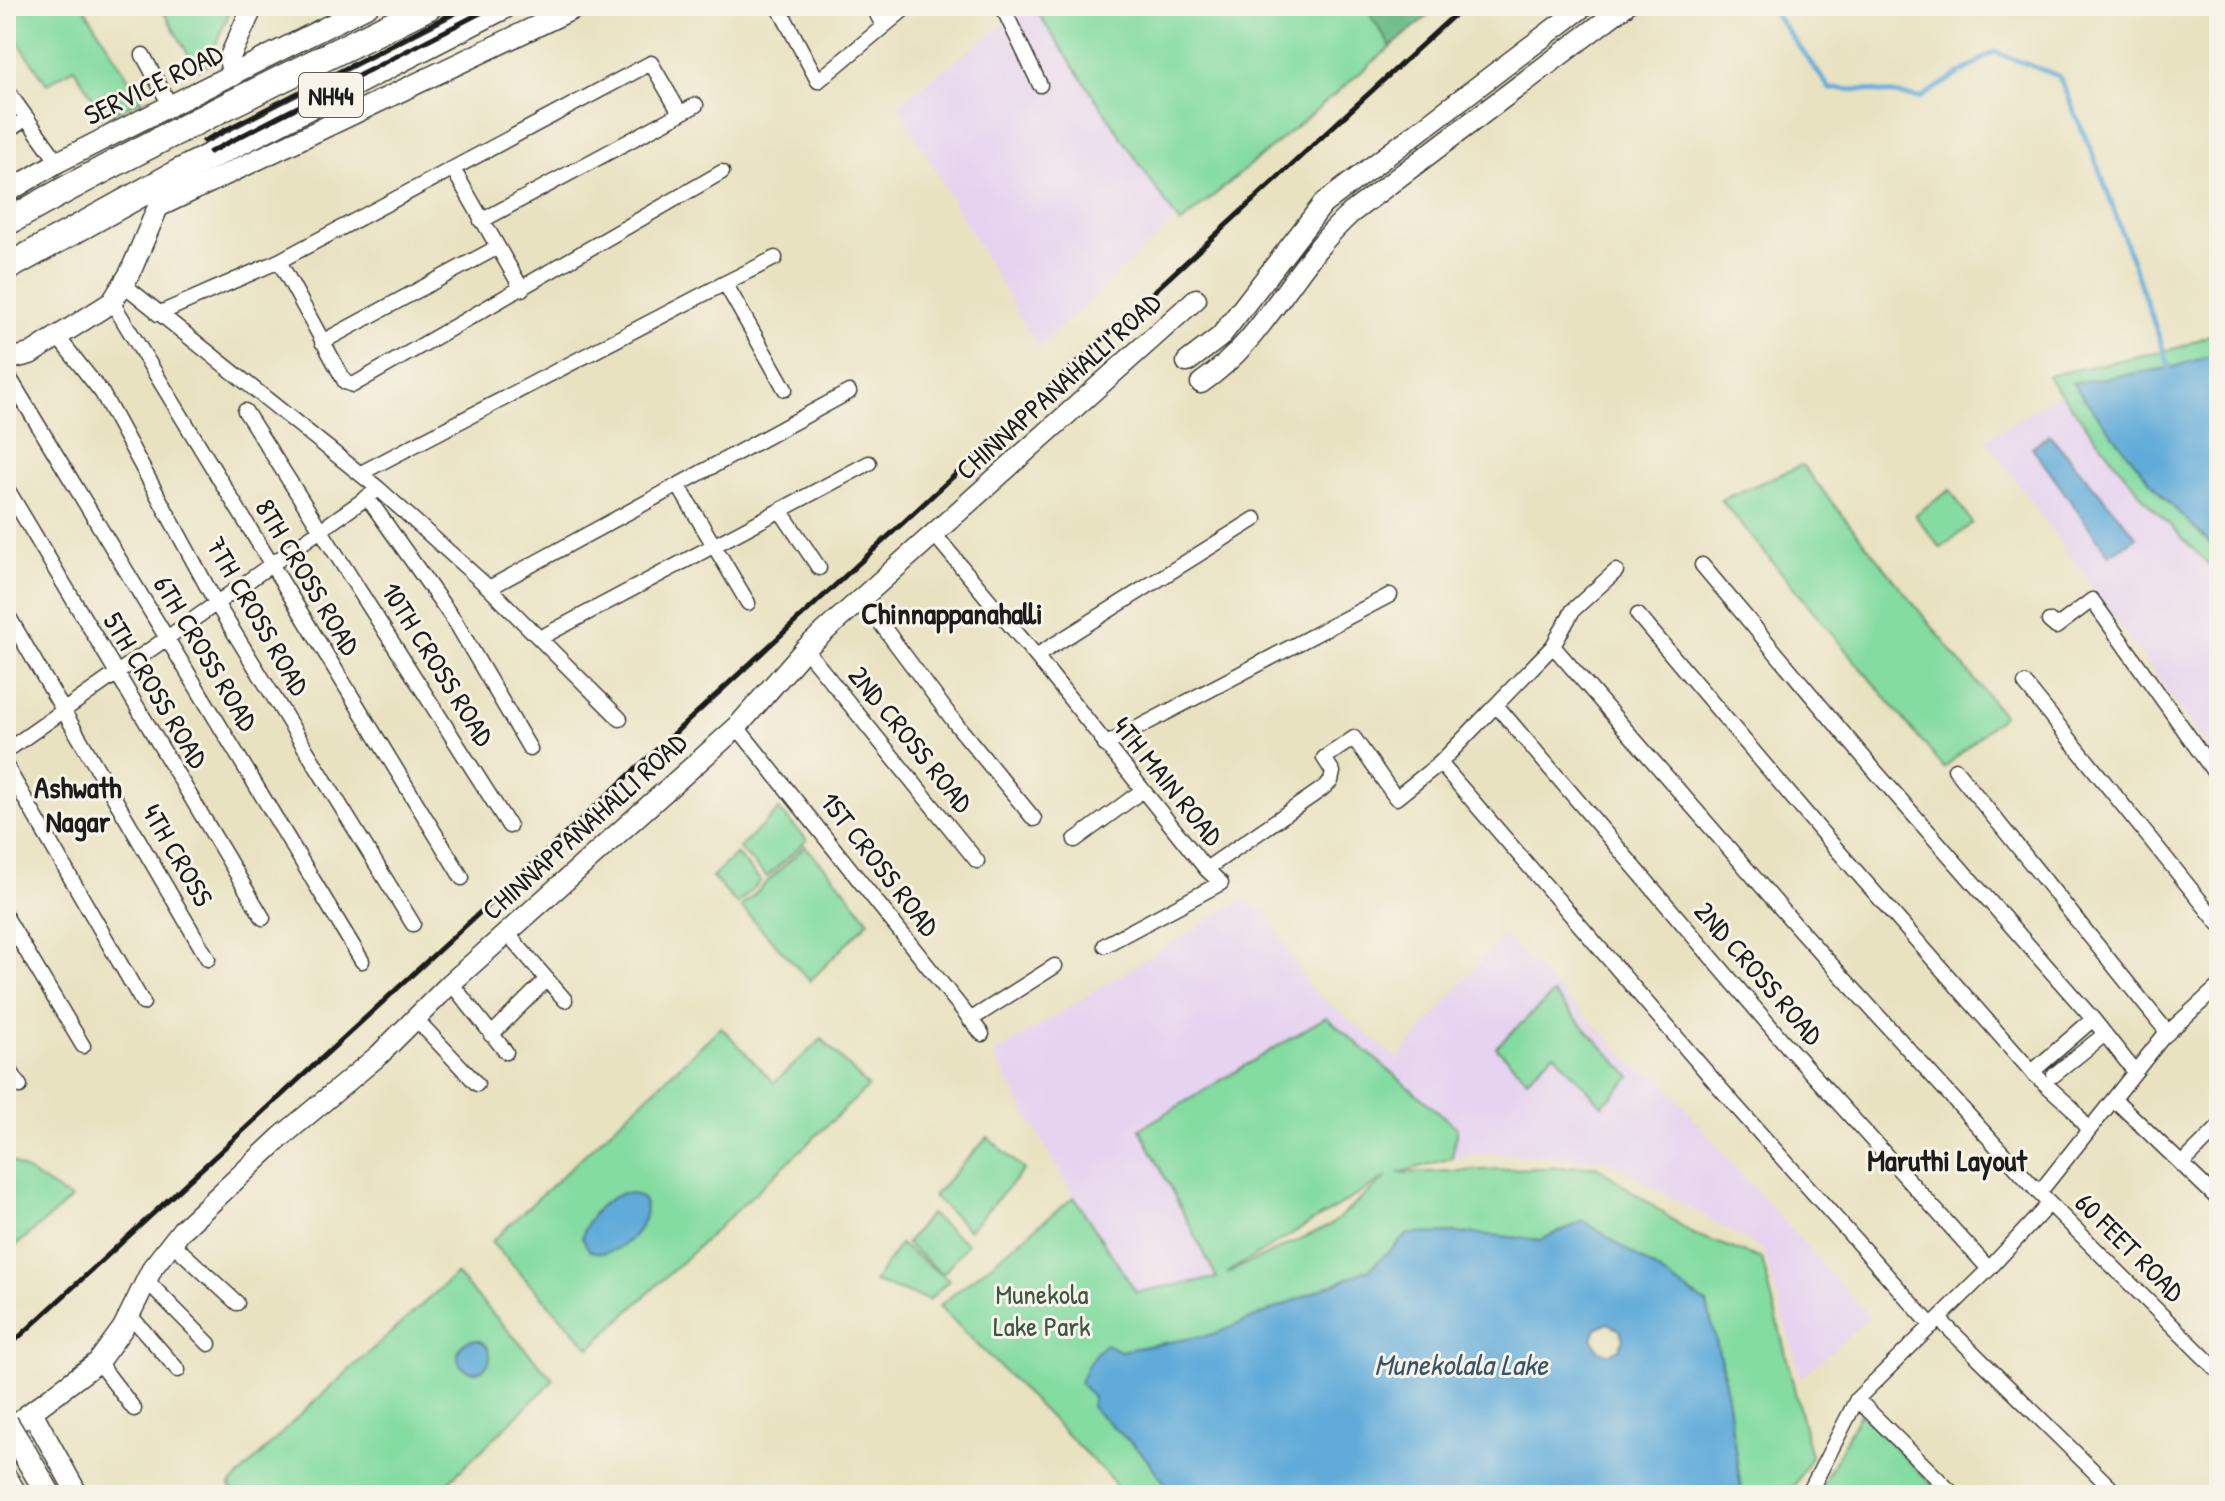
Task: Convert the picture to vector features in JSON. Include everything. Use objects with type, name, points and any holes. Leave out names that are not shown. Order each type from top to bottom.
[{"type":"highway","name":"NH44","points":[[6,223],[239,86],[429,6]]},
{"type":"highway","name":"NH44","points":[[6,268],[159,195],[503,6]]},
{"type":"main road","points":[[6,1423],[49,1495]]},
{"type":"main road","points":[[6,1480],[15,1495]]},
{"type":"street","points":[[239,86],[229,59],[253,6]]},
{"type":"street","name":"SERVICE ROAD","points":[[6,193],[58,162],[170,105],[239,86],[368,6]]},
{"type":"street","points":[[6,360],[30,354],[112,302],[130,273],[159,195],[579,6]]},
{"type":"street","points":[[778,6],[818,81],[908,6]]},
{"type":"street","points":[[873,6],[883,26]]},
{"type":"street","points":[[1002,6],[1040,85]]},
{"type":"street","points":[[1187,362],[1220,337],[1312,216],[1329,199],[1584,6]]},
{"type":"street","points":[[1201,383],[1238,354],[1331,232],[1351,213],[1625,6]]},
{"type":"street","points":[[143,55],[170,105]]},
{"type":"street","points":[[158,314],[279,261],[651,63],[680,113]]},
{"type":"street","points":[[6,89],[58,162]]},
{"type":"street","points":[[481,221],[696,105]]},
{"type":"street","points":[[6,132],[27,118]]},
{"type":"street","points":[[453,169],[522,289]]},
{"type":"street","points":[[279,261],[345,382],[353,385],[722,172]]},
{"type":"street","points":[[322,342],[498,247]]},
{"type":"street","points":[[361,473],[775,258]]},
{"type":"street","points":[[725,283],[785,389]]},
{"type":"street","points":[[123,284],[361,473],[456,623],[530,749]]},
{"type":"street","name":"CHINNAPPANAHALLI ROAD","points":[[6,1431],[98,1362],[123,1328],[147,1281],[182,1230],[281,1137],[417,1020],[451,983],[737,727],[805,649],[1196,299]]},
{"type":"street","name":"8TH CROSS ROAD","points":[[112,302],[462,878]]},
{"type":"street","name":"7TH CROSS ROAD","points":[[57,336],[102,393],[216,603],[413,924]]},
{"type":"street","name":"6TH CROSS ROAD","points":[[6,372],[362,961]]},
{"type":"street","points":[[489,588],[849,392]]},
{"type":"street","name":"10TH CROSS ROAD","points":[[245,411],[509,826]]},
{"type":"street","points":[[540,638],[869,463]]},
{"type":"street","points":[[678,485],[748,603]]},
{"type":"street","name":"5TH CROSS ROAD","points":[[6,487],[263,918]]},
{"type":"street","points":[[6,751],[373,493]]},
{"type":"street","points":[[373,493],[489,588],[620,719]]},
{"type":"street","points":[[780,510],[819,568]]},
{"type":"street","points":[[1036,656],[1255,519]]},
{"type":"street","name":"4TH MAIN ROAD","points":[[934,534],[1206,869],[1322,789],[1331,781],[1333,772],[1324,758],[1354,738],[1396,798],[1440,763]]},
{"type":"street","points":[[1702,565],[1876,772],[2093,1019],[2135,1072]]},
{"type":"street","points":[[1616,571],[1573,610],[1553,646],[1440,763],[1734,1104],[1936,1322],[2118,1495]]},
{"type":"street","points":[[1105,745],[1390,595]]},
{"type":"street","points":[[863,600],[956,724],[1034,819]]},
{"type":"street","points":[[2049,621],[2056,627],[2092,600],[2219,779]]},
{"type":"street","name":"4TH CROSS","points":[[6,612],[208,959]]},
{"type":"street","points":[[1638,615],[1825,836],[2032,1072],[2072,1108],[2088,1130]]},
{"type":"street","name":"60 FEET ROAD","points":[[1553,646],[1799,929],[2044,1198],[2219,1372]]},
{"type":"street","name":"2ND CROSS ROAD","points":[[805,649],[977,861]]},
{"type":"street","points":[[2025,684],[2219,924]]},
{"type":"street","name":"2ND CROSS ROAD","points":[[1496,705],[1788,1047],[1989,1269]]},
{"type":"street","name":"1ST CROSS ROAD","points":[[737,727],[982,1034]]},
{"type":"street","points":[[6,766],[143,1003]]},
{"type":"street","points":[[1955,769],[2168,1033]]},
{"type":"street","points":[[1075,840],[1143,790]]},
{"type":"street","points":[[1105,945],[1221,883],[1206,869]]},
{"type":"street","points":[[6,917],[83,1046]]},
{"type":"street","points":[[507,933],[565,1000]]},
{"type":"street","points":[[970,1020],[1055,966]]},
{"type":"street","points":[[491,1035],[547,979]]},
{"type":"street","points":[[451,983],[506,1052]]},
{"type":"street","points":[[1808,1495],[1857,1399],[1989,1269],[2044,1198],[2088,1130],[2135,1072],[2168,1033],[2219,986]]},
{"type":"street","points":[[2032,1072],[2093,1019]]},
{"type":"street","points":[[417,1020],[477,1084]]},
{"type":"street","points":[[2054,1075],[2105,1034]]},
{"type":"street","points":[[6,1064],[20,1086]]},
{"type":"street","points":[[2114,1099],[2219,1200]]},
{"type":"street","points":[[2182,1164],[2219,1127]]},
{"type":"street","points":[[172,1243],[237,1303]]},
{"type":"street","points":[[147,1281],[209,1344]]},
{"type":"street","points":[[128,1313],[178,1370]]},
{"type":"street","points":[[98,1362],[134,1409]]},
{"type":"street","points":[[1857,1399],[1954,1495]]},
{"type":"street","points":[[32,1412],[78,1495]]},
{"type":"shaded area","points":[[1028,6],[1033,6],[1176,219],[1038,348],[897,105]]},
{"type":"shaded area","points":[[2060,394],[2146,501],[2219,575],[2219,763],[1986,439]]},
{"type":"shaded area","points":[[1242,899],[1267,913],[1311,989],[1398,1059],[1503,935],[1642,1072],[1658,1075],[1726,1157],[1870,1317],[1801,1378],[1763,1250],[1607,1160],[1488,1153],[1452,1158],[1393,1174],[1218,1278],[1136,1292],[1074,1197],[993,1055]]},
{"type":"green space","points":[[6,6],[83,6],[142,100],[105,117],[74,68],[47,84],[6,24]]},
{"type":"green space","points":[[160,6],[232,6],[207,65],[198,70]]},
{"type":"green space","points":[[1033,6],[1365,6],[1391,47],[1180,224]]},
{"type":"green space","points":[[1365,6],[1439,6],[1391,47]]},
{"type":"green space","points":[[2219,331],[2219,575],[2146,501],[2047,376],[2181,347]]},
{"type":"green space","points":[[1802,465],[2003,715],[1944,768],[1721,500]]},
{"type":"green space","points":[[1950,490],[1972,523],[1941,548],[1915,515]]},
{"type":"green space","points":[[779,810],[807,840],[767,877],[739,848]]},
{"type":"green space","points":[[805,846],[869,921],[810,981],[741,907]]},
{"type":"green space","points":[[736,854],[761,881],[737,904],[712,877]]},
{"type":"green space","points":[[1553,994],[1631,1077],[1602,1105],[1554,1053],[1527,1079],[1496,1047]]},
{"type":"green space","name":"Munekola Lake Park","points":[[1326,1017],[1457,1128],[1452,1158],[1398,1173],[1596,1166],[1693,1234],[1762,1259],[1811,1456],[1789,1495],[1742,1495],[1723,1370],[1707,1304],[1584,1221],[1541,1240],[1468,1233],[1408,1234],[1370,1269],[1215,1334],[1120,1351],[1080,1383],[1093,1397],[1092,1407],[1141,1452],[1174,1495],[1122,1495],[1112,1480],[939,1306],[1074,1197],[1136,1292],[1217,1278],[1140,1129]],"holes":[[[1387,1177],[1331,1225],[1227,1273]]]},
{"type":"green space","points":[[721,1027],[774,1083],[822,1039],[868,1087],[590,1348],[491,1242]]},
{"type":"green space","points":[[988,1137],[1024,1170],[969,1230],[933,1196]]},
{"type":"green space","points":[[6,1158],[71,1199],[6,1254]]},
{"type":"green space","points":[[930,1214],[967,1244],[943,1274],[906,1243]]},
{"type":"green space","points":[[900,1244],[949,1280],[929,1300],[874,1282]]},
{"type":"green space","points":[[456,1274],[554,1380],[435,1495],[237,1495],[229,1486],[302,1413]]},
{"type":"green space","points":[[1860,1413],[1943,1495],[1817,1495]]},
{"type":"water","points":[[2219,353],[2219,552],[2162,496],[2072,383],[2170,368]]},
{"type":"water","points":[[2049,434],[2137,537],[2109,555],[2032,447]]},
{"type":"water","points":[[623,1193],[638,1196],[645,1204],[645,1215],[639,1228],[630,1240],[617,1249],[603,1253],[589,1250],[582,1237],[588,1222],[602,1205]]},
{"type":"water","name":"Munekolala Lake","points":[[1584,1221],[1707,1304],[1723,1370],[1742,1495],[1174,1495],[1141,1452],[1091,1407],[1093,1397],[1080,1383],[1090,1361],[1106,1344],[1120,1351],[1215,1334],[1370,1269],[1408,1234],[1468,1233],[1541,1240]],"holes":[[[1608,1323],[1620,1330],[1623,1340],[1619,1349],[1609,1354],[1599,1351],[1592,1338],[1596,1329]]]},
{"type":"water","points":[[474,1340],[485,1345],[490,1356],[485,1367],[474,1372],[463,1367],[458,1356],[463,1345]]},
{"type":"waterway","points":[[1769,6],[1830,89],[1866,90],[1920,98],[1994,52],[2059,76],[2100,171],[2170,368]]},
{"type":"railway","points":[[204,141],[467,6]]},
{"type":"railway","points":[[210,152],[494,6]]},
{"type":"railway","points":[[6,1349],[1464,6]]},
{"type":"district","name":"Chinnappanahalli","points":[[952,613]]},
{"type":"district","name":"Ashwath Nagar","points":[[78,804]]},
{"type":"district","name":"Maruthi Layout","points":[[1947,1160]]}]
